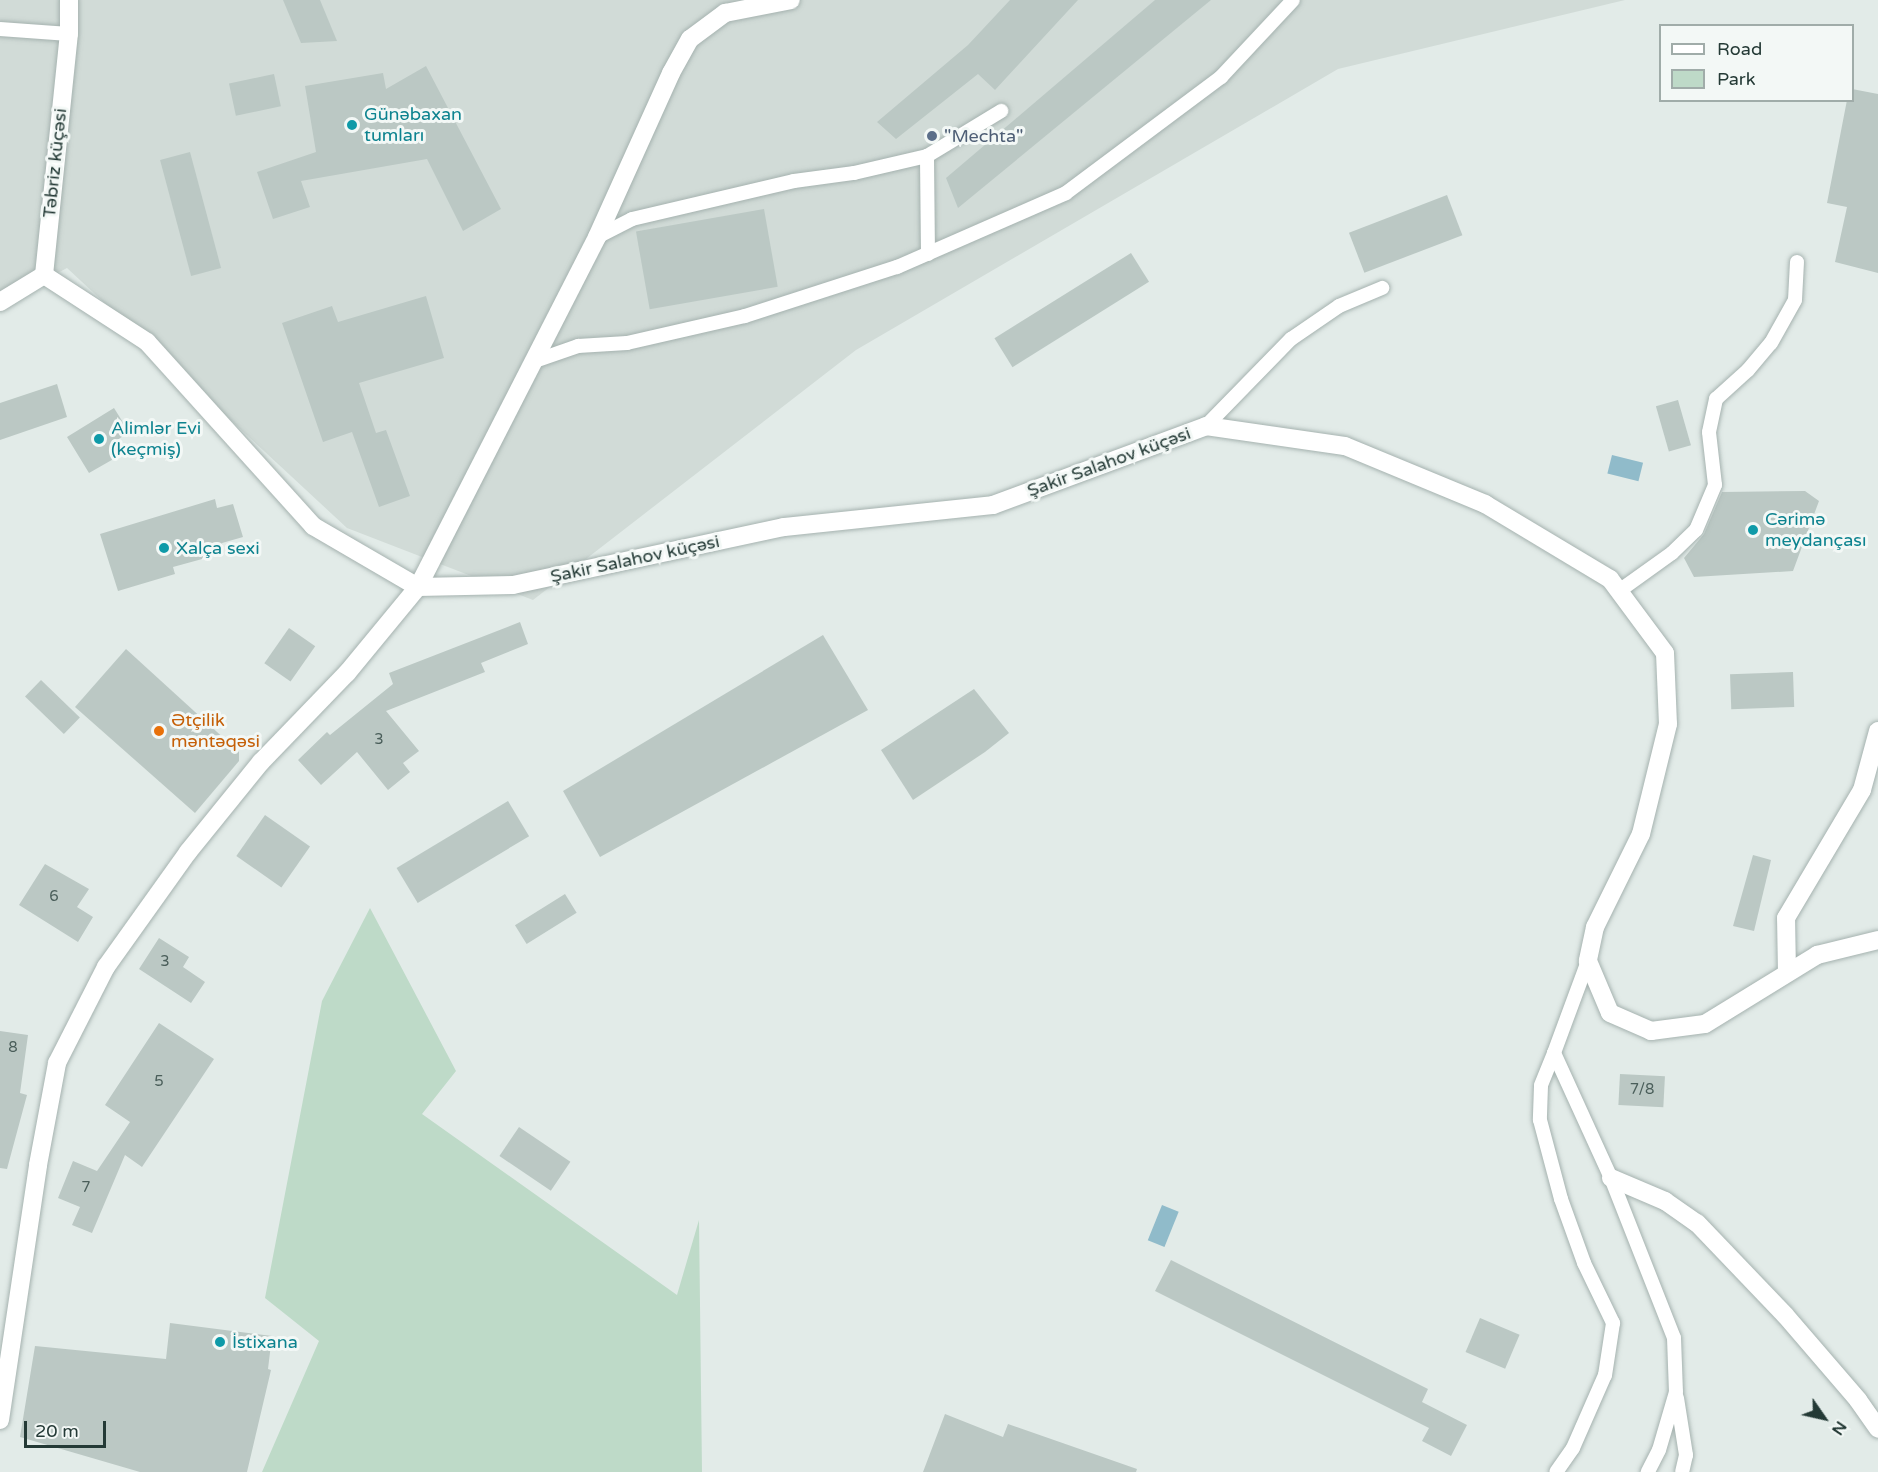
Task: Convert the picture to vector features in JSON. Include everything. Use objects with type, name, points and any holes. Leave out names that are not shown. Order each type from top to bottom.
[{"type":"street","name":"Təbriz küçəsi","points":[[44,274],[69,34],[69,0]]},
{"type":"street","points":[[0,1420],[36,1176],[57,1063],[106,967],[188,852],[261,762],[347,673],[418,587],[597,237],[671,73],[690,39],[725,13],[791,0]]},
{"type":"street","points":[[0,302],[44,274],[147,342],[313,526],[418,587]]},
{"type":"street","name":"Şakir Salahov küçəsi","points":[[418,587],[513,585],[784,526],[993,505],[1206,426],[1345,446],[1485,504],[1610,579],[1665,653],[1668,724],[1641,834],[1595,927],[1588,961]]},
{"type":"street","points":[[1787,973],[1786,918],[1862,790],[1878,731]]},
{"type":"street","points":[[1588,961],[1610,1013],[1651,1031],[1705,1024],[1816,955],[1878,940]]},
{"type":"street","points":[[1611,1178],[1665,1201],[1697,1222],[1785,1315],[1858,1400],[1878,1429]]},
{"type":"lane","points":[[535,361],[578,346],[627,343],[745,316],[897,267],[1066,192],[1221,77],[1293,0]]},
{"type":"lane","points":[[0,29],[69,34]]},
{"type":"lane","points":[[597,237],[632,219],[794,181],[854,173],[927,156],[1001,111]]},
{"type":"lane","points":[[927,156],[928,254]]},
{"type":"lane","points":[[1619,591],[1672,553],[1696,530],[1715,485],[1709,432],[1716,399],[1771,343],[1795,300],[1797,261]]},
{"type":"lane","points":[[1206,426],[1291,339],[1339,306],[1382,288]]},
{"type":"lane","points":[[1556,1472],[1573,1448],[1605,1375],[1613,1323],[1584,1263],[1565,1210],[1540,1120],[1541,1086],[1588,961]]},
{"type":"lane","points":[[1554,1053],[1611,1178],[1674,1338],[1676,1392],[1686,1455],[1682,1472]]},
{"type":"lane","points":[[1648,1472],[1659,1450],[1676,1392]]},
{"type":"shaded area","points":[[0,0],[1625,0],[1338,69],[856,350],[533,600],[347,528],[67,268],[0,303]]},
{"type":"green space","points":[[370,908],[456,1071],[422,1114],[677,1295],[699,1220],[702,1472],[262,1472],[319,1341],[265,1298],[322,1001]]},
{"type":"water","points":[[1612,455],[1643,463],[1638,481],[1607,473]]},
{"type":"water","points":[[1162,1205],[1179,1212],[1164,1247],[1148,1240]]},
{"type":"building","points":[[283,0],[320,0],[337,41],[301,43]]},
{"type":"building","points":[[1010,0],[1078,0],[995,90],[978,74],[896,139],[877,122],[968,45]]},
{"type":"building","points":[[1155,0],[1211,0],[958,208],[946,178]]},
{"type":"building","points":[[426,66],[501,209],[463,231],[427,159],[301,181],[310,207],[273,219],[257,172],[316,152],[305,86],[383,73],[386,89]]},
{"type":"building","points":[[274,74],[281,106],[236,116],[229,84]]},
{"type":"building","points":[[1854,89],[1878,94],[1878,273],[1835,262],[1847,207],[1827,203],[1847,102],[1854,102]]},
{"type":"building","points":[[190,152],[221,268],[191,276],[160,160]]},
{"type":"building","points":[[1447,195],[1462,235],[1364,273],[1349,233]]},
{"type":"building","points":[[764,209],[778,287],[650,309],[636,232]]},
{"type":"building","points":[[1131,253],[1149,282],[1012,367],[994,338]]},
{"type":"building","points":[[426,296],[444,358],[359,383],[376,433],[386,430],[410,496],[379,507],[352,432],[323,442],[282,323],[332,306],[338,322]]},
{"type":"building","points":[[57,384],[67,417],[0,440],[0,403]]},
{"type":"building","points":[[1678,400],[1691,445],[1669,452],[1656,406]]},
{"type":"building","name":"Alimlər Evi (keçmiş)","points":[[114,408],[129,432],[110,445],[117,457],[89,473],[67,437]]},
{"type":"building","name":"Cərimə meydançası","points":[[1805,491],[1819,501],[1793,571],[1694,577],[1684,558],[1704,534],[1722,492]]},
{"type":"building","name":"Xalça sexi","points":[[215,499],[217,508],[233,504],[243,537],[222,543],[224,553],[173,567],[175,574],[118,591],[100,534]]},
{"type":"building","points":[[520,622],[528,644],[481,663],[485,672],[386,711],[419,751],[403,763],[410,772],[388,790],[357,752],[321,785],[298,760],[327,732],[330,735],[393,684],[389,673]]},
{"type":"building","points":[[289,628],[315,646],[291,682],[264,663]]},
{"type":"building","points":[[823,635],[868,710],[600,857],[563,791]]},
{"type":"building","name":"Ətçilik məntəqəsi","points":[[126,649],[239,752],[239,761],[195,813],[75,707]]},
{"type":"building","points":[[1793,672],[1794,707],[1731,709],[1730,674]]},
{"type":"building","points":[[41,680],[80,718],[64,734],[25,697]]},
{"type":"building","points":[[974,689],[1009,733],[985,752],[913,800],[881,750]]},
{"type":"building","points":[[508,801],[529,836],[418,903],[397,868]]},
{"type":"building","points":[[265,815],[310,847],[281,888],[236,856]]},
{"type":"building","points":[[1753,855],[1771,860],[1754,931],[1733,926]]},
{"type":"building","points":[[45,864],[89,889],[77,907],[93,917],[78,942],[19,905]]},
{"type":"building","points":[[565,894],[577,913],[527,944],[515,925]]},
{"type":"building","points":[[159,938],[189,957],[183,967],[205,982],[191,1003],[139,969]]},
{"type":"building","points":[[159,1023],[214,1059],[142,1167],[125,1155],[92,1233],[72,1225],[80,1207],[58,1198],[73,1161],[97,1171],[130,1122],[105,1105]]},
{"type":"building","points":[[0,1031],[28,1035],[20,1093],[27,1095],[7,1169],[0,1168]]},
{"type":"building","points":[[1620,1074],[1665,1076],[1663,1107],[1618,1105]]},
{"type":"building","points":[[519,1127],[570,1162],[551,1191],[499,1156]]},
{"type":"building","points":[[1171,1260],[1428,1389],[1422,1402],[1467,1425],[1451,1456],[1422,1441],[1429,1428],[1155,1291]]},
{"type":"building","points":[[1480,1318],[1520,1335],[1505,1369],[1466,1352]]},
{"type":"building","points":[[170,1323],[272,1336],[268,1369],[271,1370],[247,1472],[140,1472],[20,1437],[35,1346],[166,1359]]},
{"type":"building","points":[[945,1414],[1003,1437],[1008,1424],[1137,1469],[1136,1472],[923,1472]]},
{"type":"place","name":"Günəbaxan tumları","points":[[352,125]]},
{"type":"place","name":"\"Mechta\"","points":[[932,136]]},
{"type":"place","name":"Alimlər Evi (keçmiş)","points":[[99,439]]},
{"type":"place","name":"Cərimə meydançası","points":[[1753,530]]},
{"type":"place","name":"Xalça sexi","points":[[164,548]]},
{"type":"place","name":"Ətçilik məntəqəsi","points":[[159,731]]},
{"type":"place","name":"İstixana","points":[[220,1342]]}]
